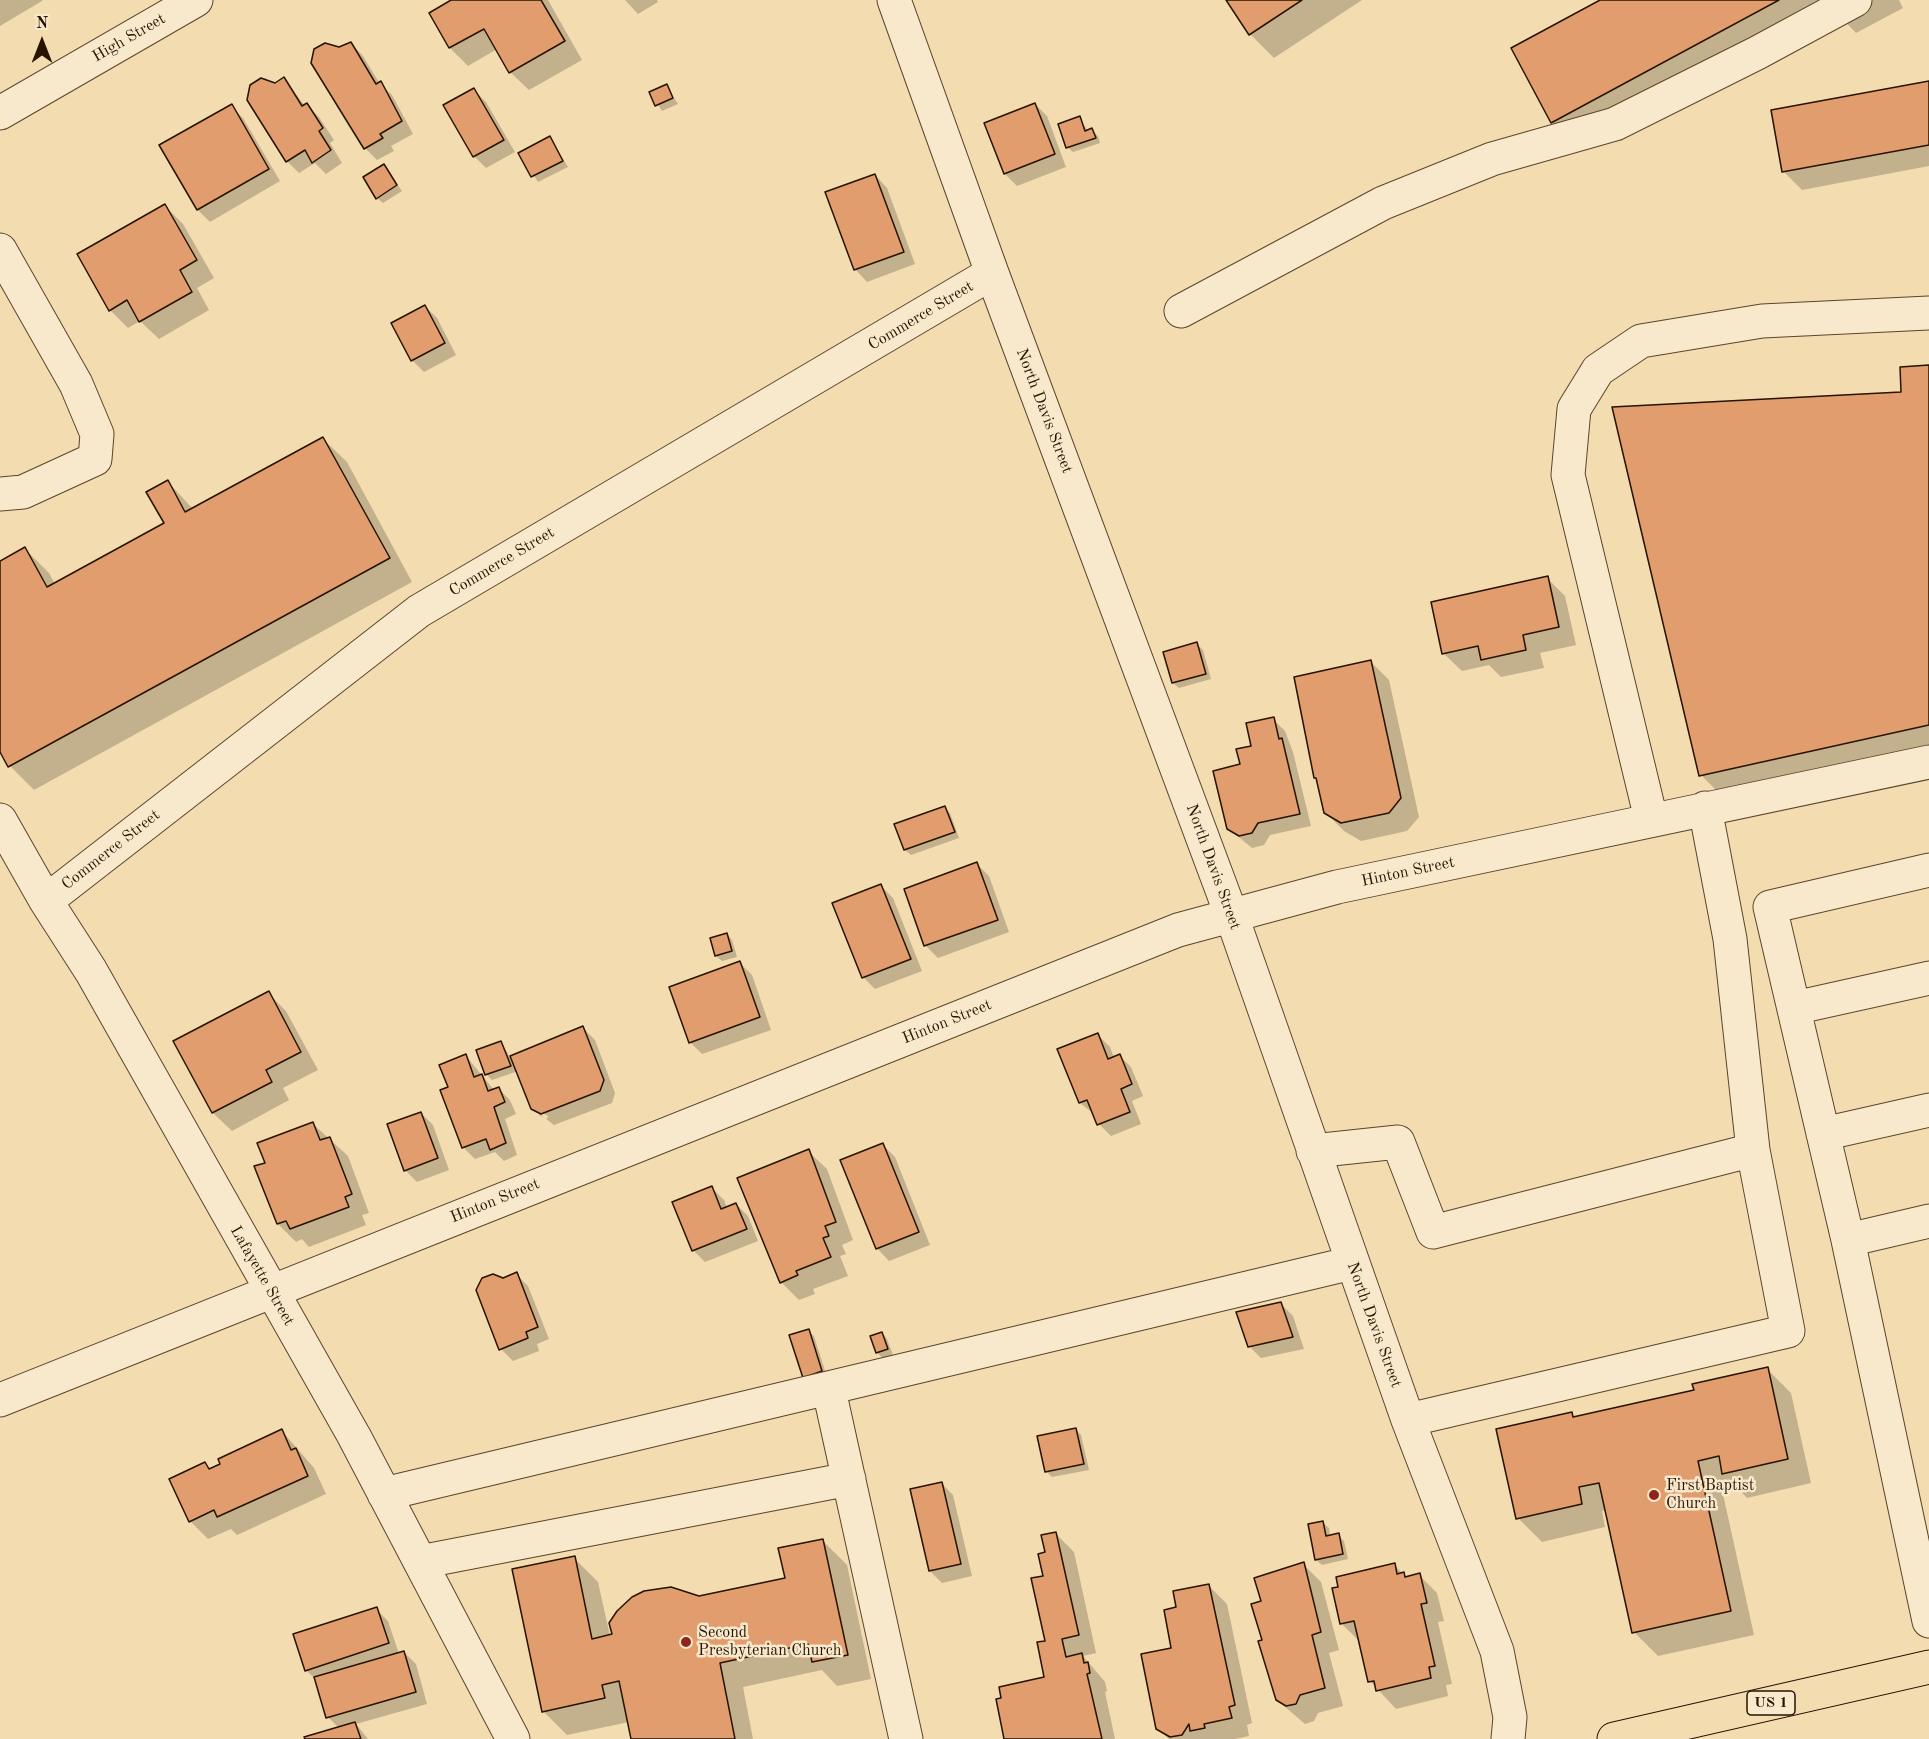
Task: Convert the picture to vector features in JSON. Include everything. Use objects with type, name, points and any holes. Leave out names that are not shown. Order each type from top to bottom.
[{"type":"main road","name":"US 1","points":[[1614,1739],[1686,1731],[1929,1667]]},
{"type":"street","name":"High Street","points":[[0,113],[196,0]]},
{"type":"street","name":"North Davis Street","points":[[894,0],[992,273],[1231,914],[1408,1420],[1497,1651],[1510,1717],[1508,1739]]},
{"type":"street","points":[[1181,311],[1383,203],[1492,159],[1616,124],[1758,53],[1855,0]]},
{"type":"street","points":[[0,250],[76,384],[97,434],[95,459],[23,492],[0,494]]},
{"type":"street","name":"Commerce Street","points":[[46,901],[419,611],[992,273]]},
{"type":"street","points":[[1651,819],[1568,475],[1574,409],[1598,370],[1641,341],[1762,321],[1929,313]]},
{"type":"street","name":"Hinton Street","points":[[0,1400],[270,1290],[1178,930],[1337,887],[1929,762]]},
{"type":"street","points":[[1408,1420],[1788,1331],[1752,1150],[1730,939],[1705,808]]},
{"type":"street","name":"Lafayette Street","points":[[2,828],[91,971],[354,1436],[513,1739]]},
{"type":"street","points":[[1929,870],[1770,907],[1848,1240],[1929,1621]]},
{"type":"street","points":[[1794,1008],[1929,978]]},
{"type":"street","points":[[1823,1134],[1929,1110]]},
{"type":"street","points":[[1313,1151],[1398,1142],[1433,1233],[1752,1150]]},
{"type":"street","points":[[1848,1240],[1929,1221]]},
{"type":"street","points":[[384,1494],[829,1390],[1352,1263]]},
{"type":"street","points":[[829,1390],[906,1739]]},
{"type":"street","points":[[420,1562],[849,1479]]},
{"type":"building","points":[[451,0],[541,0],[565,41],[509,73],[484,29],[449,48],[429,13]]},
{"type":"building","points":[[1226,0],[1302,0],[1249,35]]},
{"type":"building","points":[[1600,0],[1779,0],[1551,123],[1511,48]]},
{"type":"building","points":[[351,42],[376,84],[381,81],[402,121],[380,134],[383,138],[364,149],[311,63],[314,49],[325,43],[339,47]]},
{"type":"building","points":[[284,77],[302,106],[307,103],[323,128],[319,131],[331,150],[312,163],[305,150],[286,162],[247,100],[250,85],[261,78],[275,83]]},
{"type":"building","points":[[1929,81],[1929,145],[1782,172],[1771,110]]},
{"type":"building","points":[[667,84],[673,98],[655,106],[649,92]]},
{"type":"building","points":[[474,88],[504,140],[473,157],[443,105]]},
{"type":"building","points":[[1035,103],[1055,154],[1004,174],[984,123]]},
{"type":"building","points":[[232,104],[269,169],[197,210],[159,145]]},
{"type":"building","points":[[1080,116],[1085,131],[1092,128],[1096,138],[1066,148],[1058,124]]},
{"type":"building","points":[[550,136],[563,161],[531,177],[518,153]]},
{"type":"building","points":[[384,164],[397,185],[376,199],[363,177]]},
{"type":"building","points":[[875,174],[904,252],[854,270],[825,192]]},
{"type":"building","points":[[165,204],[197,260],[180,270],[192,292],[139,322],[127,300],[109,311],[77,254]]},
{"type":"building","points":[[425,305],[445,343],[411,361],[391,323]]},
{"type":"building","points":[[1929,365],[1929,725],[1699,776],[1612,407],[1901,392],[1900,367]]},
{"type":"building","points":[[323,437],[390,558],[8,767],[0,752],[0,561],[25,547],[47,587],[164,523],[146,492],[168,480],[185,512]]},
{"type":"building","points":[[1548,576],[1559,627],[1523,635],[1526,650],[1481,660],[1478,646],[1442,654],[1431,602]]},
{"type":"building","points":[[1197,642],[1206,674],[1172,683],[1163,652]]},
{"type":"building","points":[[1371,660],[1401,798],[1389,813],[1341,823],[1324,813],[1316,778],[1314,778],[1294,677]]},
{"type":"building","points":[[1274,717],[1279,739],[1282,738],[1300,814],[1258,823],[1252,833],[1239,836],[1227,829],[1213,771],[1240,764],[1236,749],[1251,746],[1246,723]]},
{"type":"building","points":[[945,806],[955,832],[904,850],[894,824]]},
{"type":"building","points":[[977,862],[998,920],[924,946],[904,889]]},
{"type":"building","points":[[881,884],[911,959],[862,978],[832,903]]},
{"type":"building","points":[[727,933],[732,951],[715,956],[710,938]]},
{"type":"building","points":[[740,961],[760,1017],[689,1043],[669,987]]},
{"type":"building","points":[[269,991],[301,1052],[266,1070],[272,1082],[212,1113],[173,1041]]},
{"type":"building","points":[[583,1026],[604,1080],[600,1091],[541,1114],[531,1109],[510,1056]]},
{"type":"building","points":[[1098,1033],[1108,1059],[1120,1054],[1132,1084],[1121,1089],[1130,1112],[1097,1125],[1087,1100],[1079,1103],[1057,1049]]},
{"type":"building","points":[[501,1041],[511,1066],[485,1075],[476,1050]]},
{"type":"building","points":[[466,1054],[474,1077],[482,1074],[488,1091],[499,1087],[505,1102],[494,1107],[506,1143],[490,1150],[486,1139],[462,1148],[440,1090],[448,1087],[439,1065]]},
{"type":"building","points":[[421,1112],[438,1158],[404,1171],[387,1124]]},
{"type":"building","points":[[313,1122],[320,1140],[330,1137],[352,1194],[345,1197],[349,1207],[290,1229],[286,1221],[277,1224],[254,1166],[265,1163],[257,1143]]},
{"type":"building","points":[[883,1143],[919,1232],[876,1249],[840,1160]]},
{"type":"building","points":[[809,1149],[836,1222],[825,1226],[829,1236],[823,1238],[831,1257],[796,1271],[798,1275],[780,1283],[737,1178]]},
{"type":"building","points":[[712,1186],[721,1209],[736,1203],[747,1229],[692,1251],[672,1202]]},
{"type":"building","points":[[517,1272],[538,1327],[526,1332],[528,1338],[499,1350],[476,1290],[482,1278],[493,1274],[503,1278]]},
{"type":"building","points":[[1281,1302],[1293,1337],[1248,1347],[1236,1312]]},
{"type":"building","points":[[809,1329],[822,1371],[803,1378],[789,1335]]},
{"type":"building","points":[[882,1332],[888,1349],[876,1353],[870,1336]]},
{"type":"building","name":"First Baptist Church","points":[[1768,1367],[1788,1459],[1722,1474],[1719,1456],[1698,1461],[1731,1611],[1632,1633],[1599,1483],[1579,1487],[1582,1504],[1516,1519],[1496,1429],[1572,1412],[1573,1417],[1694,1390],[1692,1384]]},
{"type":"building","points":[[1076,1428],[1084,1464],[1045,1472],[1037,1436]]},
{"type":"building","points":[[282,1429],[291,1450],[296,1448],[308,1476],[217,1517],[214,1510],[189,1522],[169,1479],[205,1462],[209,1469],[220,1464],[218,1459]]},
{"type":"building","points":[[942,1482],[961,1564],[929,1571],[910,1489]]},
{"type":"building","points":[[1323,1521],[1326,1536],[1339,1533],[1343,1554],[1315,1560],[1308,1524]]},
{"type":"building","points":[[1056,1532],[1079,1635],[1062,1639],[1066,1657],[1082,1653],[1084,1663],[1088,1662],[1090,1673],[1087,1674],[1102,1739],[1004,1739],[996,1699],[1001,1698],[999,1687],[1044,1677],[1037,1642],[1045,1641],[1031,1578],[1043,1576],[1038,1554],[1045,1552],[1041,1535]]},
{"type":"building","name":"Second Presbyterian Church","points":[[823,1539],[848,1655],[812,1662],[808,1644],[720,1663],[735,1739],[631,1739],[619,1681],[602,1685],[605,1698],[542,1712],[512,1569],[575,1556],[592,1639],[612,1634],[609,1623],[617,1611],[632,1597],[644,1591],[671,1587],[699,1596],[785,1578],[778,1548]]},
{"type":"building","points":[[1304,1562],[1321,1632],[1312,1635],[1325,1688],[1300,1695],[1296,1704],[1286,1706],[1276,1700],[1258,1641],[1262,1640],[1251,1604],[1261,1601],[1254,1578]]},
{"type":"building","points":[[1395,1563],[1397,1574],[1404,1572],[1405,1577],[1420,1573],[1427,1603],[1421,1604],[1435,1666],[1429,1667],[1431,1678],[1376,1691],[1374,1681],[1368,1682],[1354,1621],[1340,1624],[1332,1588],[1338,1587],[1336,1577]]},
{"type":"building","points":[[1209,1584],[1235,1705],[1229,1707],[1232,1718],[1204,1724],[1205,1728],[1190,1731],[1189,1724],[1182,1735],[1170,1737],[1156,1729],[1141,1654],[1171,1648],[1164,1610],[1176,1607],[1173,1591]]},
{"type":"building","points":[[377,1607],[389,1643],[305,1671],[293,1634]]},
{"type":"building","points":[[404,1651],[416,1692],[326,1718],[314,1677]]},
{"type":"building","points":[[355,1722],[361,1739],[305,1739],[304,1737]]},
{"type":"place","name":"First Baptist Church","points":[[1654,1495]]},
{"type":"place","name":"Second Presbyterian Church","points":[[686,1642]]}]
